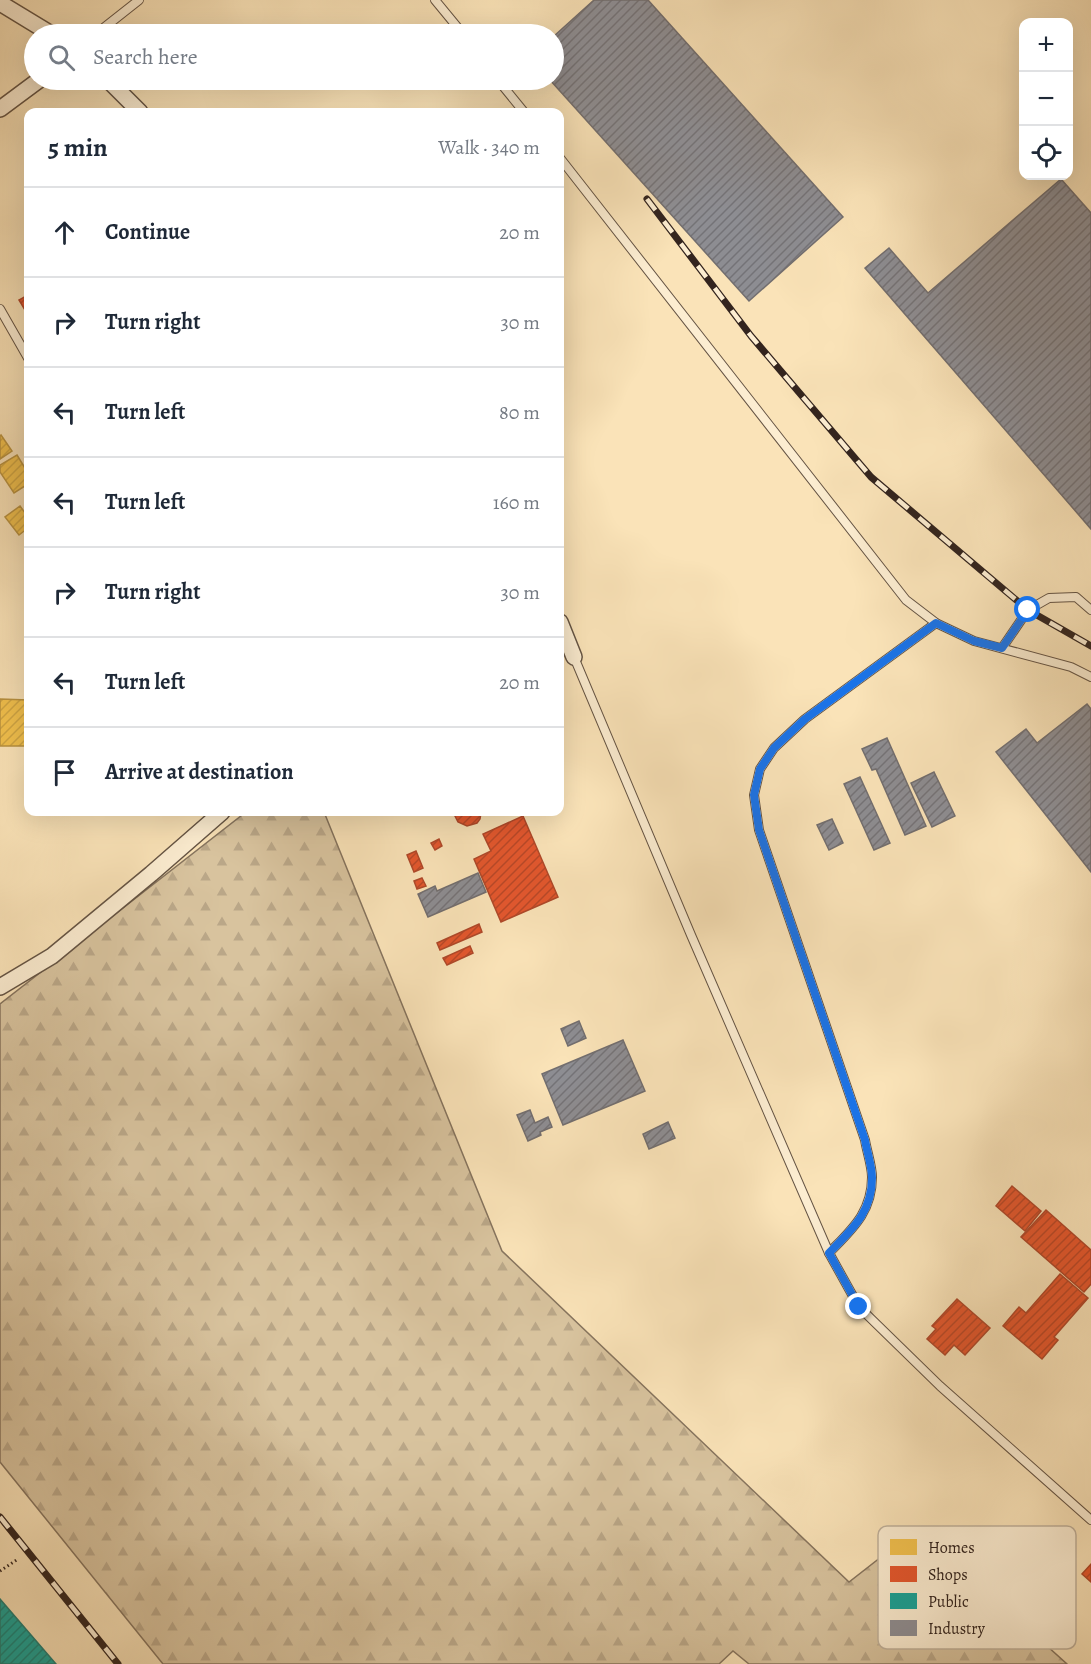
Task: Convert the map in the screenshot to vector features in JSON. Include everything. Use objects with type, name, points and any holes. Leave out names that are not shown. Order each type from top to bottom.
[{"type":"street","points":[[0,3],[35,24]]},
{"type":"street","points":[[0,109],[26,90]]},
{"type":"street","points":[[118,90],[136,108]]},
{"type":"street","points":[[564,632],[574,657]]},
{"type":"street","points":[[0,987],[52,956],[217,816]]},
{"type":"lane","points":[[108,24],[138,0]]},
{"type":"lane","points":[[435,0],[454,24]]},
{"type":"lane","points":[[506,90],[521,108]]},
{"type":"lane","points":[[564,163],[906,600],[936,623],[974,641],[1071,667],[1091,677]]},
{"type":"lane","points":[[0,309],[24,351]]},
{"type":"lane","points":[[1002,648],[1028,610],[1049,598],[1076,597],[1091,610]]},
{"type":"lane","points":[[829,1253],[860,1221],[869,1200],[872,1177],[865,1140],[759,830],[754,795],[760,769],[774,748],[805,719],[936,623]]},
{"type":"lane","points":[[574,657],[829,1253],[859,1307],[940,1386],[1091,1520]]},
{"type":"path","points":[[0,1570],[18,1559]]},
{"type":"green space","points":[[241,816],[326,816],[502,1251],[849,1582],[878,1559],[878,1649],[1050,1649],[1067,1664],[749,1664],[733,1651],[719,1664],[163,1664],[0,1462],[0,1004]]},
{"type":"building: Homes","points":[[0,436],[12,451],[0,459]]},
{"type":"building: Homes","points":[[17,455],[24,466],[24,487],[14,493],[0,472],[0,465]]},
{"type":"building: Homes","points":[[20,506],[24,512],[24,531],[19,535],[5,517]]},
{"type":"building: Homes","points":[[0,699],[24,700],[24,746],[0,746]]},
{"type":"building: Shops","points":[[24,297],[24,308],[19,300]]},
{"type":"building: Shops","points":[[455,816],[480,816],[477,823],[467,826],[458,822]]},
{"type":"building: Shops","points":[[523,816],[558,897],[501,922],[474,859],[491,851],[483,834]]},
{"type":"building: Shops","points":[[439,839],[442,846],[435,850],[431,843]]},
{"type":"building: Shops","points":[[416,851],[423,868],[414,872],[407,855]]},
{"type":"building: Shops","points":[[422,878],[426,886],[417,889],[414,881]]},
{"type":"building: Shops","points":[[479,924],[482,932],[440,950],[437,943]]},
{"type":"building: Shops","points":[[470,946],[473,953],[447,965],[443,958]]},
{"type":"building: Shops","points":[[1012,1186],[1041,1211],[1025,1231],[996,1206]]},
{"type":"building: Shops","points":[[1046,1210],[1091,1250],[1091,1284],[1084,1292],[1021,1237]]},
{"type":"building: Shops","points":[[1060,1274],[1088,1298],[1054,1337],[1058,1340],[1042,1359],[1003,1326],[1019,1307],[1026,1313]]},
{"type":"building: Shops","points":[[957,1299],[990,1328],[965,1355],[954,1345],[945,1355],[927,1339],[936,1329],[932,1326]]},
{"type":"building: Shops","points":[[1091,1564],[1091,1582],[1082,1574]]},
{"type":"building: Public","points":[[0,1599],[56,1664],[0,1664]]},
{"type":"building: Industry","points":[[594,0],[648,0],[843,217],[749,301],[559,90],[564,90],[564,27]]},
{"type":"building: Industry","points":[[1060,180],[1091,213],[1091,529],[865,268],[889,248],[928,293]]},
{"type":"building: Industry","points":[[1087,704],[1091,709],[1091,872],[996,752],[1026,729],[1037,743]]},
{"type":"building: Industry","points":[[887,738],[926,826],[905,835],[876,769],[872,770],[862,749]]},
{"type":"building: Industry","points":[[934,772],[955,816],[932,827],[911,783]]},
{"type":"building: Industry","points":[[860,777],[890,843],[874,850],[844,784]]},
{"type":"building: Industry","points":[[832,819],[843,843],[829,850],[817,825]]},
{"type":"building: Industry","points":[[478,873],[486,892],[428,917],[418,894],[435,886],[437,891]]},
{"type":"building: Industry","points":[[579,1021],[586,1038],[568,1046],[561,1029]]},
{"type":"building: Industry","points":[[623,1040],[645,1091],[563,1125],[542,1074]]},
{"type":"building: Industry","points":[[530,1110],[535,1123],[548,1117],[552,1127],[528,1141],[517,1115]]},
{"type":"building: Industry","points":[[668,1122],[675,1138],[649,1149],[643,1134]]},
{"type":"railway","points":[[647,199],[751,336],[871,477],[1028,610],[1091,646]]},
{"type":"railway","points":[[0,1517],[118,1664]]},
{"type":"route","points":[[859,1307],[829,1253],[860,1221],[869,1200],[872,1177],[865,1140],[759,830],[754,795],[760,769],[774,748],[805,719],[936,623],[974,641],[1002,648],[1028,610]]}]
